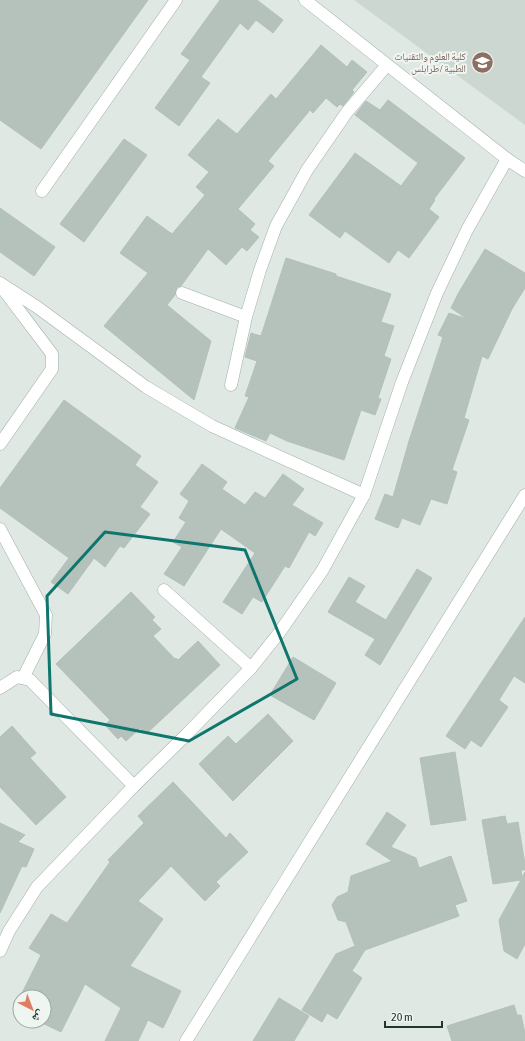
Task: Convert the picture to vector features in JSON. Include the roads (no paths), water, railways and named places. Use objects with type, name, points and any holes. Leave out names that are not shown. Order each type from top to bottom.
[{"type":"street","points":[[42,191],[176,0]]},
{"type":"street","points":[[306,0],[507,159],[525,171]]},
{"type":"street","points":[[231,385],[246,317],[260,270],[276,226],[307,170],[347,112],[387,65]]},
{"type":"street","points":[[0,951],[4,929],[38,887],[134,786],[251,668],[279,633],[322,571],[364,495],[402,382],[437,293],[467,230],[507,159]]},
{"type":"street","points":[[0,284],[37,307],[146,387],[205,422],[364,495]]},
{"type":"street","points":[[0,284],[52,354],[52,369],[0,444]]},
{"type":"street","points":[[182,293],[246,317]]},
{"type":"street","points":[[186,1041],[525,495]]},
{"type":"street","points":[[0,529],[46,616],[45,634],[23,678]]},
{"type":"street","points":[[164,590],[251,668]]},
{"type":"street","points":[[0,688],[17,677],[30,680],[134,786]]},
{"type":"place","name":"كلية العلوم والتقنيات الطبية /طرابلس","points":[[482,62]]}]
